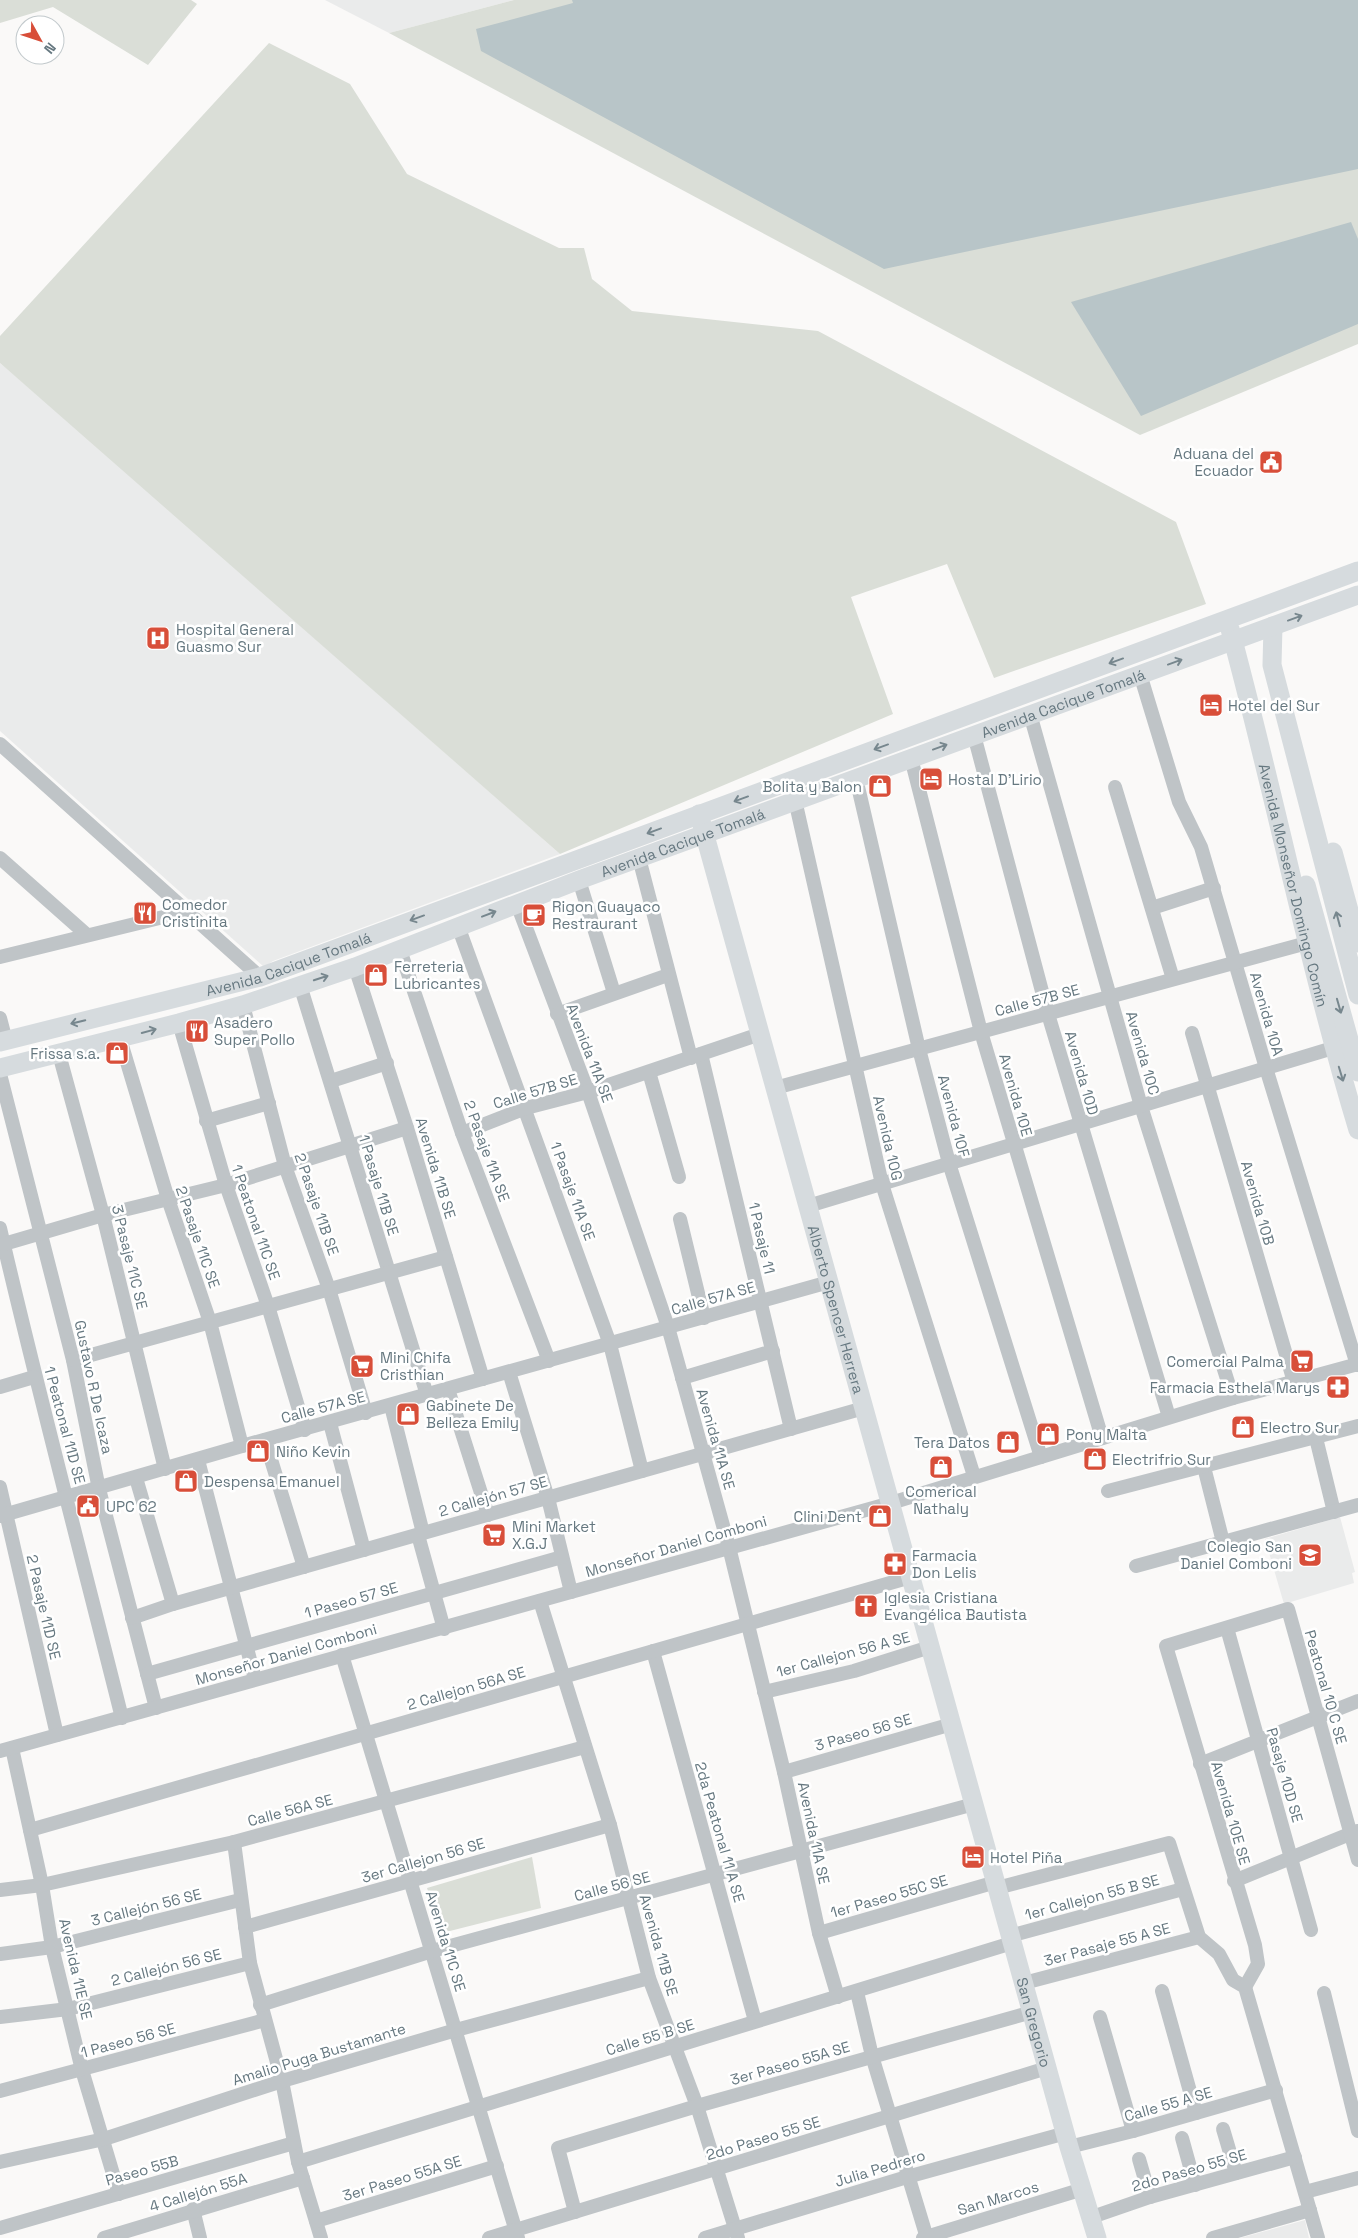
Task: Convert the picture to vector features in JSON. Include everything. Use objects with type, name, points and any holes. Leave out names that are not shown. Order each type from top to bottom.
[{"type":"main road","name":"Avenida Cacique Tomalá","points":[[3,1041],[260,977],[1358,571]]},
{"type":"main road","name":"Avenida Cacique Tomalá","points":[[0,1068],[120,1039],[243,1005],[355,967],[579,880],[1358,595]]},
{"type":"main road","points":[[1267,604],[1358,943]]},
{"type":"main road","name":"Avenida Monseñor Domingo Comín","points":[[1228,620],[1307,943],[1322,974],[1358,1072]]},
{"type":"main road","points":[[1273,626],[1272,666],[1354,965],[1358,996]]},
{"type":"main road","name":"Avenida Monseñor Domingo Comín","points":[[1233,640],[1250,678],[1322,974],[1334,1048],[1358,1130]]},
{"type":"main road","name":"Alberto Spencer Herrera","points":[[699,814],[974,1804]]},
{"type":"main road","name":"San Gregorio","points":[[974,1804],[1067,2140],[1098,2238]]},
{"type":"street","name":"Avenida 10A","points":[[1140,674],[1179,802],[1202,847],[1266,1068],[1358,1365]]},
{"type":"street","name":"Avenida 10C","points":[[1030,714],[1141,1106],[1233,1398]]},
{"type":"street","name":"Avenida 10D","points":[[974,735],[1079,1124],[1169,1417]]},
{"type":"street","points":[[0,744],[260,977]]},
{"type":"street","name":"Avenida 10E","points":[[911,758],[981,1032],[1102,1438]]},
{"type":"street","name":"Avenida 10F","points":[[856,778],[919,1049],[950,1163],[1041,1457]]},
{"type":"street","points":[[1115,787],[1173,979]]},
{"type":"street","name":"Avenida 10G","points":[[795,800],[882,1184],[974,1476]]},
{"type":"street","points":[[0,858],[87,935]]},
{"type":"street","name":"1 Pasaje 11","points":[[639,858],[668,975],[696,1056],[773,1352],[791,1429]]},
{"type":"street","points":[[579,880],[614,993]]},
{"type":"street","points":[[1152,908],[1214,888]]},
{"type":"street","name":"Avenida 11A SE","points":[[517,904],[588,1092],[668,1327],[729,1547],[784,1772],[819,1932],[838,1997]]},
{"type":"street","points":[[0,957],[188,911]]},
{"type":"street","name":"1 Pasaje 11A SE","points":[[458,926],[526,1108],[610,1344],[642,1471]]},
{"type":"street","name":"Calle 57B SE","points":[[776,1088],[1307,943]]},
{"type":"street","name":"2 Pasaje 11A SE","points":[[400,950],[462,1133],[549,1361]]},
{"type":"street","points":[[1322,974],[1354,965]]},
{"type":"street","name":"Avenida 11B SE","points":[[355,967],[408,1128],[483,1379]]},
{"type":"street","points":[[558,1014],[668,975]]},
{"type":"street","name":"1 Pasaje 11B SE","points":[[300,985],[427,1395]]},
{"type":"street","name":"2 Pasaje 11B SE","points":[[243,1005],[285,1166],[329,1289],[366,1413]]},
{"type":"street","points":[[0,1018],[3,1041]]},
{"type":"street","name":"1 Peatonal 11C SE","points":[[179,1023],[206,1122],[268,1306],[305,1430]]},
{"type":"street","name":"Avenida 10B","points":[[1192,1033],[1294,1382]]},
{"type":"street","name":"Calle 57B SE","points":[[462,1133],[526,1108],[588,1092],[760,1034]]},
{"type":"street","name":"2 Pasaje 11C SE","points":[[120,1039],[168,1199],[210,1322],[242,1446]]},
{"type":"street","points":[[808,1206],[1334,1048]]},
{"type":"street","name":"3 Pasaje 11C SE","points":[[59,1054],[103,1215],[165,1469]]},
{"type":"street","points":[[331,1081],[387,1063]]},
{"type":"street","points":[[649,1072],[679,1177]]},
{"type":"street","name":"Gustavo R De Icaza","points":[[0,1074],[73,1360],[99,1489],[156,1708]]},
{"type":"street","points":[[206,1122],[269,1103]]},
{"type":"street","points":[[4,1244],[103,1215],[226,1185],[349,1144],[408,1128]]},
{"type":"street","points":[[680,1219],[704,1318]]},
{"type":"street","name":"1 Peatonal 11D SE","points":[[0,1228],[34,1377],[67,1497],[122,1718]]},
{"type":"street","points":[[73,1360],[446,1257]]},
{"type":"street","name":"Calle 57A SE","points":[[3,1515],[99,1489],[242,1446],[366,1413],[829,1282]]},
{"type":"street","points":[[682,1378],[773,1352]]},
{"type":"street","name":"Monseñor Daniel Comboni","points":[[6,1750],[254,1679],[444,1628],[890,1503],[1233,1398],[1358,1365]]},
{"type":"street","points":[[508,1372],[548,1498],[571,1592]]},
{"type":"street","points":[[0,1387],[34,1377]]},
{"type":"street","points":[[448,1389],[488,1515]]},
{"type":"street","points":[[391,1406],[434,1593],[444,1628]]},
{"type":"street","name":"2 Callejón 57 SE","points":[[132,1618],[173,1604],[864,1408]]},
{"type":"street","points":[[330,1423],[364,1550]]},
{"type":"street","points":[[1108,1491],[1358,1426]]},
{"type":"street","points":[[1316,1438],[1334,1512]]},
{"type":"street","points":[[265,1440],[304,1567]]},
{"type":"street","points":[[198,1460],[254,1679]]},
{"type":"street","points":[[1204,1467],[1223,1542]]},
{"type":"street","points":[[136,1478],[173,1604]]},
{"type":"street","name":"2 Pasaje 11D SE","points":[[0,1487],[3,1515],[57,1735]]},
{"type":"street","points":[[1136,1566],[1358,1505]]},
{"type":"street","name":"1 Paseo 57 SE","points":[[147,1674],[562,1557]]},
{"type":"street","name":"2 Callejon 56A SE","points":[[30,1830],[911,1577]]},
{"type":"street","name":"Avenida 11B SE","points":[[540,1601],[610,1825],[649,1978],[697,2106],[737,2234]]},
{"type":"street","name":"Peatonal 10 C SE","points":[[1227,1628],[1288,1609],[1318,1717],[1354,1832],[1358,1860]]},
{"type":"street","name":"Avenida 10E SE","points":[[1227,1628],[1166,1646],[1234,1881],[1255,1945],[1258,1964],[1245,1987]]},
{"type":"street","name":"Pasaje 10D SE","points":[[1227,1628],[1311,1930]]},
{"type":"street","name":"1er Callejon 56 A SE","points":[[764,1692],[854,1671],[930,1647]]},
{"type":"street","name":"2da Peatonal 11 A SE","points":[[653,1652],[755,2021]]},
{"type":"street","name":"Avenida 11C SE","points":[[342,1655],[517,2234]]},
{"type":"street","points":[[1200,1764],[1358,1701]]},
{"type":"street","name":"3 Paseo 56 SE","points":[[784,1772],[952,1724]]},
{"type":"street","name":"Calle 56A SE","points":[[0,1890],[42,1886],[234,1842],[585,1747]]},
{"type":"street","name":"Avenida 11E SE","points":[[6,1750],[30,1830],[52,1947],[82,2070],[119,2194]]},
{"type":"street","name":"Calle 56 SE","points":[[260,2005],[432,1951],[974,1804]]},
{"type":"street","name":"3er Callejon 56 SE","points":[[245,1927],[610,1825]]},
{"type":"street","points":[[1234,1881],[1354,1832]]},
{"type":"street","points":[[234,1842],[240,1900],[250,1963],[282,2081],[298,2162],[321,2238]]},
{"type":"street","name":"1er Paseo 55C SE","points":[[819,1932],[996,1885],[1169,1843],[1183,1889]]},
{"type":"street","points":[[1183,1889],[1199,1937],[1219,1954],[1233,1980],[1245,1987],[1318,2238]]},
{"type":"street","name":"1er Callejon 55 B SE","points":[[1011,1939],[1183,1889]]},
{"type":"street","name":"3 Callejón 56 SE","points":[[0,1954],[52,1947],[240,1900]]},
{"type":"street","name":"3er Pasaje 55 A SE","points":[[1024,1983],[1199,1937]]},
{"type":"street","name":"Calle 55 B SE","points":[[298,2162],[755,2021],[857,1992],[1011,1939]]},
{"type":"street","name":"2 Callejón 56 SE","points":[[0,2017],[68,2009],[250,1963]]},
{"type":"street","name":"Amalio Puga Bustamante","points":[[0,2162],[104,2139],[282,2081],[456,2030],[649,1978]]},
{"type":"street","points":[[1162,1991],[1196,2113]]},
{"type":"street","points":[[857,1992],[872,2056],[926,2238]]},
{"type":"street","points":[[1324,1993],[1358,2131]]},
{"type":"street","name":"3er Paseo 55A SE","points":[[575,2212],[558,2148],[697,2106],[1032,2012]]},
{"type":"street","points":[[1100,2017],[1133,2131]]},
{"type":"street","name":"1 Paseo 56 SE","points":[[0,2091],[265,2020]]},
{"type":"street","name":"2do Paseo 55 SE","points":[[489,2238],[517,2234],[575,2212],[1047,2068]]},
{"type":"street","name":"Calle 55 A SE","points":[[1067,2140],[1133,2131],[1276,2090]]},
{"type":"street","points":[[1222,2129],[1236,2174]]},
{"type":"street","points":[[1182,2138],[1195,2185]]},
{"type":"street","name":"Julia Pedrero","points":[[705,2238],[737,2234],[907,2177],[1067,2140]]},
{"type":"street","name":"Paseo 55B","points":[[0,2228],[294,2143]]},
{"type":"street","name":"2do Paseo 55 SE","points":[[1092,2217],[1150,2197],[1295,2157]]},
{"type":"street","points":[[1139,2159],[1150,2197]]},
{"type":"street","name":"3er Paseo 55A SE","points":[[316,2221],[497,2166]]},
{"type":"street","name":"4 Callejón 55A","points":[[104,2238],[193,2209],[303,2178]]},
{"type":"street","points":[[1305,2192],[1358,2178]]},
{"type":"street","name":"San Marcos","points":[[926,2238],[1083,2190]]},
{"type":"street","points":[[193,2209],[200,2238]]},
{"type":"street","points":[[1213,2238],[1310,2210]]},
{"type":"shaded area","points":[[0,0],[191,0],[197,4],[148,65],[53,7],[26,15],[15,15],[15,18],[0,23]]},
{"type":"shaded area","points":[[325,0],[514,0],[389,33]]},
{"type":"shaded area","points":[[514,0],[1358,0],[1358,344],[1140,435],[389,33]]},
{"type":"shaded area","points":[[572,0],[1358,0],[1358,169],[884,269],[481,51],[476,29],[573,3]]},
{"type":"shaded area","points":[[269,43],[350,84],[407,174],[559,248],[584,248],[592,279],[632,311],[818,331],[1176,522],[1206,604],[994,678],[947,564],[851,597],[893,714],[560,854],[0,363],[0,336]]},
{"type":"shaded area","points":[[1351,222],[1358,239],[1358,324],[1141,416],[1071,302]]},
{"type":"shaded area","name":"Hospital General Guasmo Sur","points":[[0,363],[560,854],[273,961],[264,967],[0,731]]},
{"type":"shaded area","name":"Colegio San Daniel Comboni","points":[[1340,1517],[1355,1572],[1352,1573],[1354,1583],[1284,1604],[1265,1539]]},
{"type":"shaded area","points":[[532,1857],[541,1908],[442,1933],[427,1888]]},
{"type":"shaded area","points":[[1305,2220],[1309,2238],[1240,2238]]},
{"type":"place","name":"Aduana del Ecuador","points":[[1271,462]]},
{"type":"place","name":"Hospital General Guasmo Sur","points":[[158,638]]},
{"type":"place","name":"Hotel del Sur","points":[[1211,705]]},
{"type":"place","name":"Hostal D'Lirio","points":[[931,779]]},
{"type":"place","name":"Bolita y Balon","points":[[880,786]]},
{"type":"place","name":"Comedor Cristinita","points":[[145,913]]},
{"type":"place","name":"Rigon Guayaco Restraurant","points":[[534,915]]},
{"type":"place","name":"Ferreteria Lubricantes","points":[[376,975]]},
{"type":"place","name":"Asadero Super Pollo","points":[[197,1031]]},
{"type":"place","name":"Frissa s.a.","points":[[117,1053]]},
{"type":"place","name":"Comercial Palma","points":[[1302,1361]]},
{"type":"place","name":"Mini Chifa Cristhian","points":[[362,1366]]},
{"type":"place","name":"Farmacia Esthela Marys","points":[[1338,1387]]},
{"type":"place","name":"Gabinete De Belleza Emily","points":[[408,1414]]},
{"type":"place","name":"Electro Sur","points":[[1243,1427]]},
{"type":"place","name":"Pony Malta","points":[[1048,1434]]},
{"type":"place","name":"Tera Datos","points":[[1008,1442]]},
{"type":"place","name":"Niño Kevin","points":[[258,1451]]},
{"type":"place","name":"Electrifrio Sur","points":[[1095,1459]]},
{"type":"place","name":"Comerical Nathaly","points":[[941,1467]]},
{"type":"place","name":"Despensa Emanuel","points":[[186,1481]]},
{"type":"place","name":"UPC 62","points":[[88,1506]]},
{"type":"place","name":"Clini Dent","points":[[880,1516]]},
{"type":"place","name":"Mini Market X.G.J","points":[[494,1535]]},
{"type":"place","name":"Colegio San Daniel Comboni","points":[[1310,1555]]},
{"type":"place","name":"Farmacia Don Lelis","points":[[895,1564]]},
{"type":"place","name":"Iglesia Cristiana Evangélica Bautista","points":[[866,1606]]},
{"type":"place","name":"Hotel Piña","points":[[973,1857]]}]
